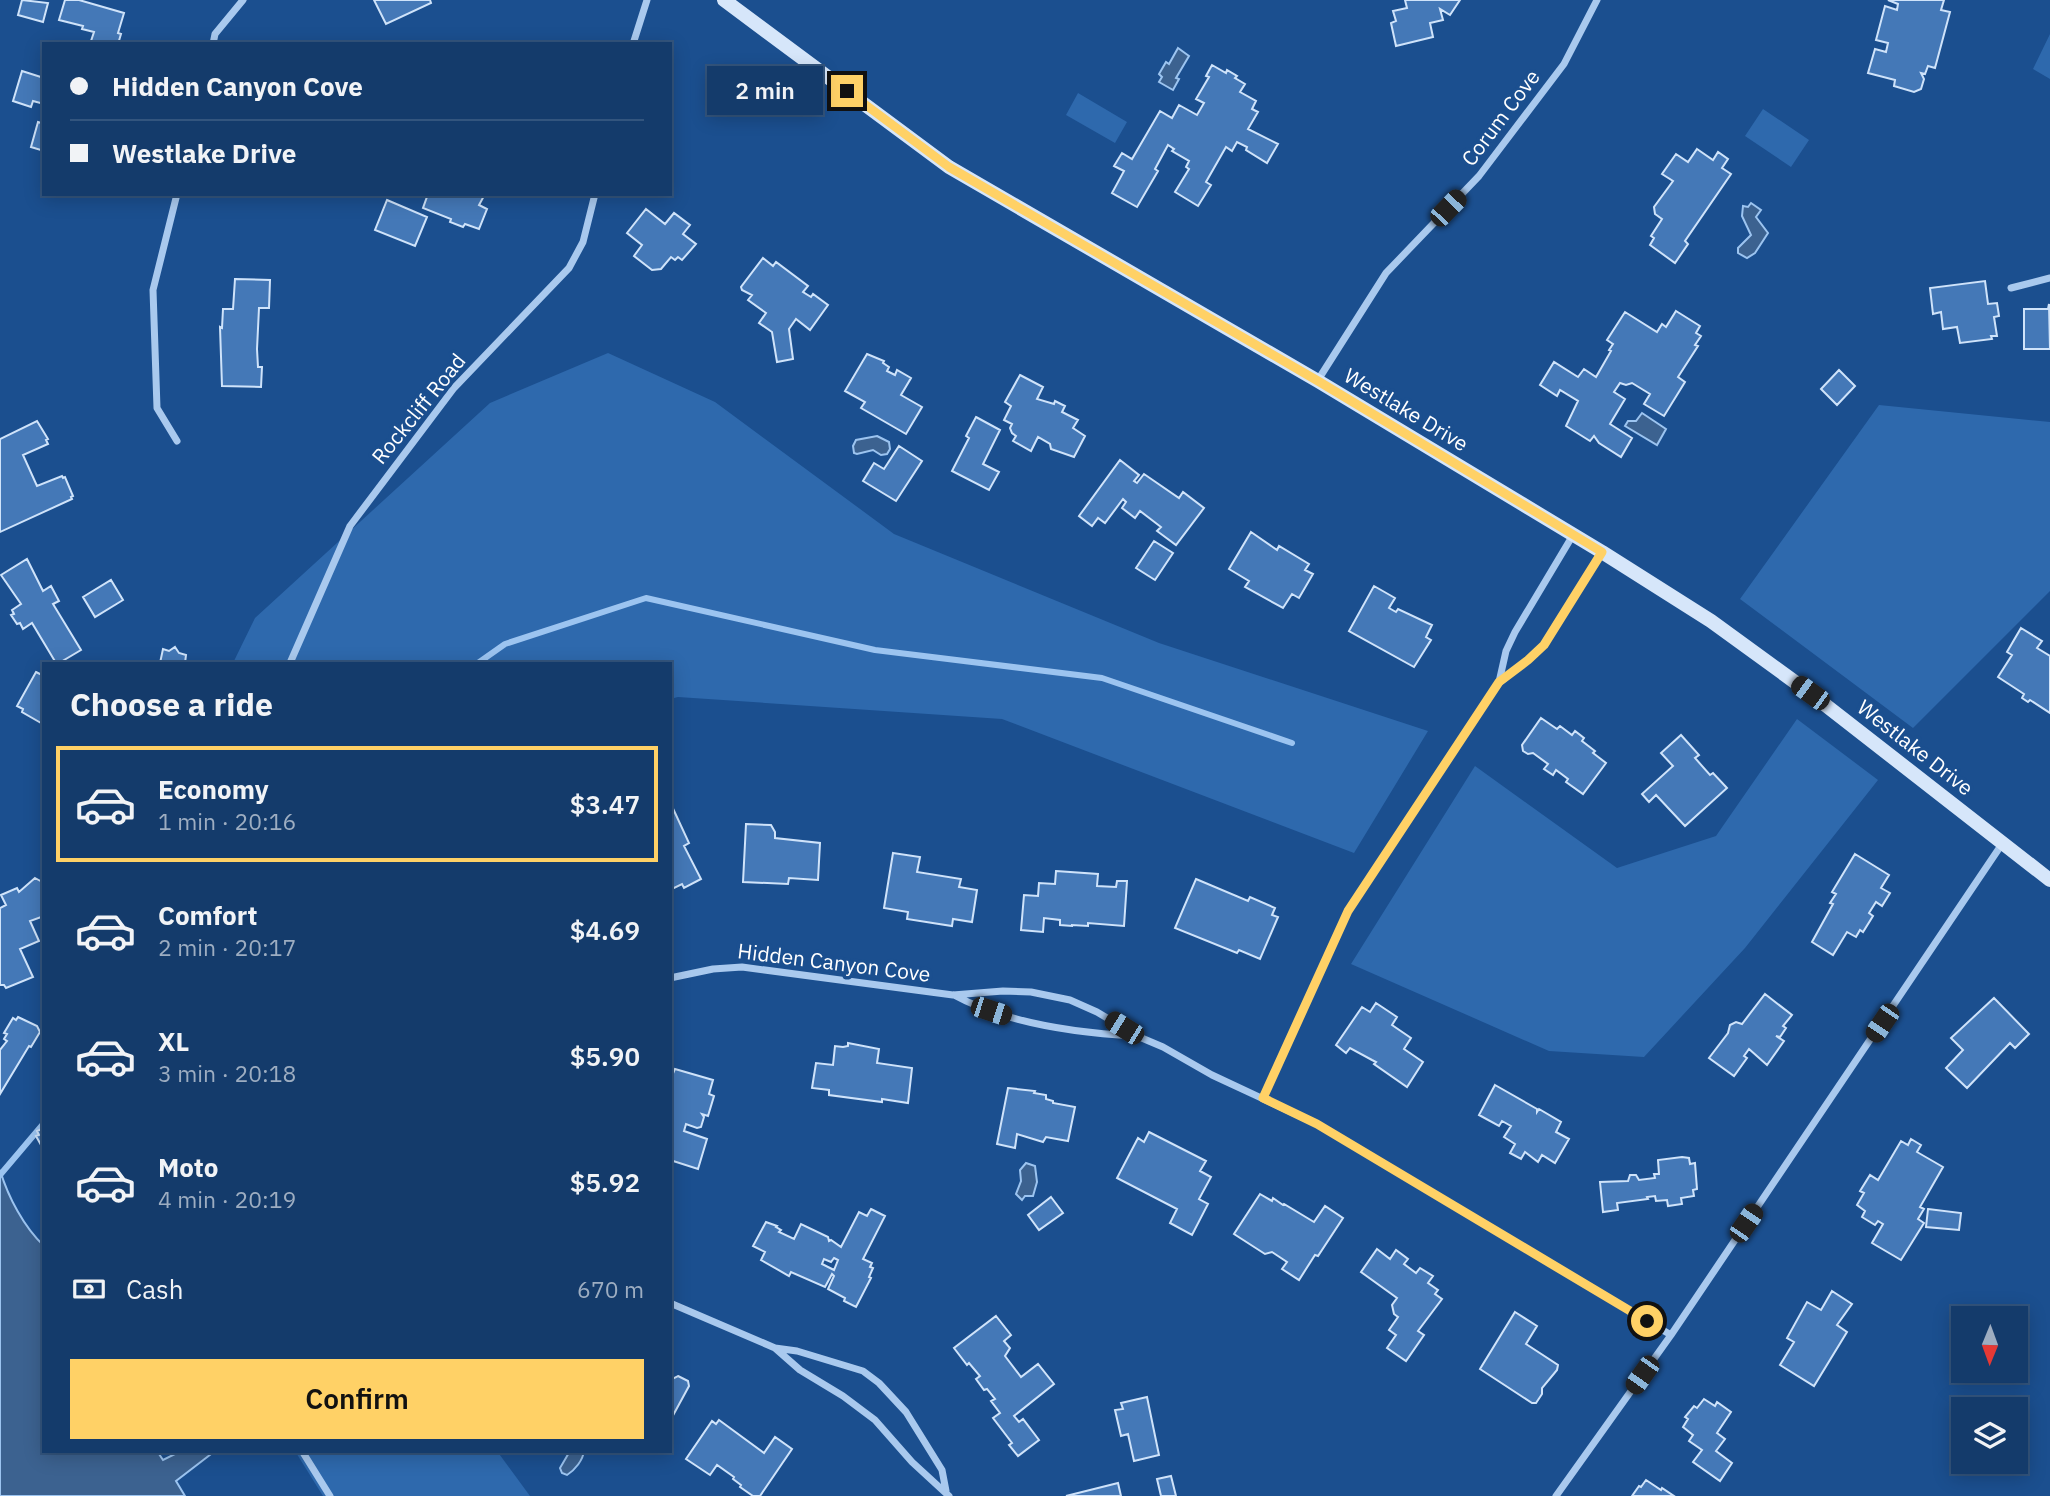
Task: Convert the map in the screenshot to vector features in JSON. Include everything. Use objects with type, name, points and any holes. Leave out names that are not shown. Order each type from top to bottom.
[{"type":"street","points":[[213,42],[215,34],[243,0]]},
{"type":"street","points":[[634,42],[647,0]]},
{"type":"street","name":"Westlake Drive","points":[[724,0],[949,167],[1318,381],[1711,621],[1810,693],[2050,880]]},
{"type":"street","name":"Corum Cove","points":[[1318,381],[1387,273],[1479,176],[1564,64],[1597,0]]},
{"type":"street","points":[[176,196],[153,290],[157,408],[177,441]]},
{"type":"street","name":"Rockcliff Road","points":[[290,662],[350,526],[454,388],[569,268],[583,242],[594,196]]},
{"type":"street","points":[[2011,288],[2050,278]]},
{"type":"street","points":[[1499,682],[1506,651],[1514,632],[1573,535]]},
{"type":"street","points":[[1263,1098],[1348,911],[1499,682],[1544,645],[1602,552]]},
{"type":"street","points":[[1556,1496],[1671,1335],[2002,844]]},
{"type":"street","name":"Hidden Canyon Cove","points":[[672,978],[713,969],[742,967],[953,995],[1031,992],[1070,1000],[1097,1012],[1137,1036],[1317,1124],[1671,1335]]},
{"type":"street","name":"Hidden Canyon Cove","points":[[953,995],[974,1006],[1009,1017],[1110,1035],[1137,1036]]},
{"type":"street","points":[[672,1304],[775,1348],[797,1351],[863,1371],[879,1383],[906,1412],[942,1470],[948,1494]]},
{"type":"street","points":[[775,1348],[800,1370],[876,1420],[912,1462],[948,1494]]},
{"type":"street","points":[[303,1453],[330,1496]]},
{"type":"shaded area","points":[[2050,34],[2050,79],[2033,69]]},
{"type":"shaded area","points":[[1178,48],[1189,56],[1176,78],[1179,79],[1173,90],[1159,82],[1162,77],[1159,74],[1166,62],[1169,64]]},
{"type":"shaded area","points":[[1078,93],[1127,122],[1115,143],[1066,115]]},
{"type":"shaded area","points":[[1763,109],[1809,140],[1791,167],[1745,136]]},
{"type":"shaded area","points":[[1751,203],[1761,210],[1756,217],[1768,233],[1755,253],[1747,258],[1738,253],[1738,248],[1751,235],[1742,216],[1743,206],[1748,207]]},
{"type":"shaded area","points":[[608,353],[715,402],[894,534],[1159,643],[1428,731],[1354,853],[1002,719],[672,698],[672,662],[233,662],[255,618],[490,403]]},
{"type":"shaded area","points":[[1879,405],[2050,422],[2050,591],[1913,728],[1740,599]]},
{"type":"shaded area","points":[[1642,413],[1666,429],[1657,445],[1625,426],[1628,421],[1636,421]]},
{"type":"shaded area","points":[[877,436],[889,442],[890,449],[887,454],[881,455],[873,450],[854,453],[856,440]]},
{"type":"shaded area","points":[[1797,719],[1878,780],[1745,948],[1644,1057],[1549,1051],[1351,964],[1475,766],[1617,868],[1716,836]]},
{"type":"shaded area","points":[[1026,1163],[1035,1166],[1037,1182],[1033,1196],[1025,1196],[1022,1200],[1016,1194],[1021,1181],[1020,1170]]},
{"type":"shaded area","points":[[0,1170],[18,1211],[42,1244],[42,1453],[158,1453],[163,1460],[177,1453],[212,1453],[176,1481],[185,1496],[0,1496]]},
{"type":"shaded area","points":[[296,1453],[498,1453],[530,1496],[323,1496]]},
{"type":"shaded area","points":[[569,1453],[583,1453],[578,1464],[567,1475],[562,1473],[560,1468]]},
{"type":"building","points":[[22,0],[48,3],[43,22],[18,15]]},
{"type":"building","points":[[65,0],[79,0],[124,13],[118,33],[121,34],[119,42],[91,42],[94,32],[82,29],[83,26],[59,20]]},
{"type":"building","points":[[374,0],[430,0],[431,3],[386,24]]},
{"type":"building","points":[[1405,0],[1460,0],[1450,15],[1440,9],[1443,20],[1430,23],[1433,37],[1396,46],[1391,23],[1396,21],[1393,11],[1407,8]]},
{"type":"building","points":[[1888,0],[1944,0],[1941,10],[1950,12],[1935,68],[1928,66],[1925,74],[1921,73],[1924,79],[1921,89],[1914,92],[1894,86],[1895,80],[1868,73],[1875,49],[1886,52],[1888,43],[1876,40],[1885,6],[1897,10],[1898,4]]},
{"type":"building","points":[[1212,65],[1237,76],[1235,78],[1245,84],[1240,92],[1256,101],[1252,109],[1258,112],[1248,129],[1278,144],[1267,163],[1237,142],[1232,151],[1226,147],[1206,182],[1211,185],[1198,206],[1175,192],[1189,169],[1186,167],[1189,161],[1172,151],[1174,149],[1168,145],[1155,169],[1158,171],[1137,207],[1112,193],[1124,171],[1114,166],[1122,153],[1132,159],[1160,111],[1172,118],[1179,105],[1197,115],[1204,103],[1196,99],[1209,77],[1206,76]]},
{"type":"building","points":[[22,71],[42,77],[42,103],[33,101],[31,107],[13,101]]},
{"type":"building","points":[[38,122],[42,123],[42,150],[31,147]]},
{"type":"building","points":[[1697,149],[1713,160],[1718,152],[1728,159],[1722,168],[1731,174],[1685,241],[1688,244],[1675,263],[1650,245],[1654,238],[1651,236],[1662,219],[1655,214],[1654,207],[1673,181],[1662,174],[1676,154],[1688,162]]},
{"type":"building","points":[[427,196],[484,196],[479,205],[487,209],[479,229],[465,224],[463,227],[423,208]]},
{"type":"building","points":[[387,200],[427,217],[415,246],[375,230]]},
{"type":"building","points":[[646,209],[665,224],[674,213],[690,225],[683,234],[696,244],[682,260],[671,257],[661,269],[652,270],[634,256],[642,245],[627,233]]},
{"type":"building","points":[[763,258],[773,266],[776,262],[808,286],[803,292],[811,297],[813,294],[828,305],[810,330],[796,319],[789,329],[793,359],[777,362],[772,332],[759,323],[766,313],[748,300],[752,295],[741,287]]},
{"type":"building","points":[[235,279],[270,280],[269,308],[259,308],[257,349],[258,367],[262,367],[261,387],[222,386],[220,327],[222,328],[223,309],[233,309]]},
{"type":"building","points":[[1985,281],[1988,304],[1997,303],[1999,316],[1994,317],[1997,336],[1960,343],[1957,327],[1943,329],[1941,312],[1933,314],[1930,288]]},
{"type":"building","points":[[2049,304],[2050,349],[2024,349],[2024,309],[2048,309]]},
{"type":"building","points":[[1676,311],[1700,326],[1696,333],[1701,336],[1695,345],[1698,346],[1678,377],[1685,382],[1664,416],[1644,404],[1650,394],[1632,383],[1620,383],[1614,392],[1625,399],[1610,424],[1632,438],[1621,457],[1599,443],[1594,436],[1590,441],[1566,426],[1578,401],[1560,390],[1557,396],[1540,385],[1554,362],[1578,377],[1584,369],[1596,377],[1611,351],[1609,350],[1613,344],[1607,340],[1625,312],[1657,332],[1662,324],[1666,327]]},
{"type":"building","points":[[867,354],[884,361],[889,367],[887,371],[895,375],[897,370],[911,378],[901,395],[922,407],[906,434],[861,408],[865,402],[845,391]]},
{"type":"building","points":[[1839,370],[1855,386],[1837,405],[1821,389]]},
{"type":"building","points":[[1020,375],[1043,387],[1037,399],[1054,404],[1055,401],[1065,406],[1062,412],[1078,420],[1073,428],[1085,436],[1074,457],[1051,449],[1050,444],[1038,437],[1031,451],[1013,441],[1016,436],[1010,428],[1012,424],[1004,420],[1011,406],[1005,402]]},
{"type":"building","points":[[976,417],[1000,430],[983,464],[999,472],[989,490],[952,471],[969,438],[966,436]]},
{"type":"building","points":[[37,421],[48,439],[48,444],[23,455],[37,486],[65,477],[72,499],[0,532],[0,439]]},
{"type":"building","points":[[899,446],[922,461],[896,501],[863,481],[874,463],[884,469]]},
{"type":"building","points":[[1120,460],[1139,475],[1134,481],[1137,483],[1144,474],[1179,498],[1183,492],[1204,508],[1176,545],[1157,531],[1161,527],[1140,511],[1135,518],[1122,508],[1126,502],[1123,499],[1105,523],[1098,518],[1092,526],[1079,516]]},
{"type":"building","points":[[1251,532],[1277,550],[1279,546],[1309,564],[1305,570],[1313,574],[1299,598],[1292,594],[1283,608],[1245,587],[1249,581],[1229,569]]},
{"type":"building","points":[[1154,541],[1173,553],[1155,580],[1136,568]]},
{"type":"building","points":[[27,559],[43,591],[51,586],[59,601],[53,604],[81,650],[61,662],[55,662],[32,623],[23,629],[11,615],[14,614],[12,610],[21,604],[1,575]]},
{"type":"building","points":[[111,580],[123,600],[95,617],[83,597]]},
{"type":"building","points":[[1374,586],[1395,598],[1389,608],[1396,612],[1398,609],[1432,625],[1426,637],[1431,640],[1414,667],[1349,631]]},
{"type":"building","points":[[2021,628],[2042,641],[2037,648],[2050,656],[2050,713],[2022,698],[2024,694],[1998,677],[2012,655],[2007,652]]},
{"type":"building","points":[[175,647],[179,653],[186,655],[185,662],[160,662],[163,649],[169,651]]},
{"type":"building","points":[[36,672],[42,675],[41,723],[17,706]]},
{"type":"building","points":[[1541,718],[1557,729],[1560,726],[1572,735],[1575,731],[1584,738],[1582,741],[1595,751],[1593,753],[1606,763],[1583,794],[1566,782],[1568,779],[1556,770],[1553,775],[1544,769],[1548,764],[1533,753],[1523,751],[1522,745]]},
{"type":"building","points":[[1681,735],[1699,755],[1695,758],[1710,775],[1713,773],[1727,788],[1685,826],[1656,795],[1649,802],[1642,794],[1673,766],[1661,753]]},
{"type":"building","points":[[672,806],[689,843],[684,846],[701,879],[684,888],[682,884],[672,889]]},
{"type":"building","points":[[746,824],[771,825],[775,838],[820,843],[818,880],[789,878],[788,884],[743,882]]},
{"type":"building","points":[[893,853],[920,857],[917,872],[961,879],[959,887],[977,890],[972,922],[953,919],[952,926],[907,919],[908,912],[884,908]]},
{"type":"building","points":[[1855,854],[1889,875],[1881,888],[1890,893],[1882,906],[1876,902],[1869,913],[1873,916],[1863,932],[1860,930],[1856,937],[1847,932],[1833,955],[1812,942],[1833,904],[1830,903],[1836,894],[1832,892]]},
{"type":"building","points":[[1056,871],[1098,874],[1097,886],[1116,887],[1117,881],[1127,881],[1124,926],[1088,923],[1088,926],[1060,925],[1060,920],[1044,918],[1043,932],[1021,930],[1024,895],[1038,896],[1039,883],[1055,884]]},
{"type":"building","points":[[35,878],[42,882],[42,917],[30,921],[39,941],[20,949],[33,977],[6,988],[0,985],[0,908],[6,905],[1,895],[17,888],[19,892]]},
{"type":"building","points":[[1196,879],[1248,901],[1250,897],[1275,908],[1272,915],[1278,917],[1260,959],[1239,950],[1237,953],[1175,928]]},
{"type":"building","points":[[1765,994],[1792,1015],[1783,1026],[1786,1028],[1780,1037],[1776,1036],[1784,1041],[1767,1065],[1749,1049],[1744,1056],[1747,1058],[1734,1076],[1709,1058],[1728,1033],[1730,1025],[1736,1022],[1742,1024]]},
{"type":"building","points":[[1994,998],[2029,1034],[2015,1048],[2010,1043],[1967,1088],[1946,1068],[1963,1050],[1951,1038]]},
{"type":"building","points":[[1376,1003],[1397,1017],[1392,1025],[1411,1038],[1404,1049],[1423,1062],[1407,1087],[1374,1064],[1376,1062],[1350,1048],[1346,1053],[1336,1045],[1362,1007],[1370,1012]]},
{"type":"building","points":[[18,1017],[37,1026],[40,1032],[0,1094],[0,1050],[7,1041],[4,1039],[7,1034],[4,1033],[13,1018],[16,1020]]},
{"type":"building","points":[[848,1043],[879,1049],[877,1063],[912,1068],[908,1103],[829,1095],[829,1090],[812,1088],[816,1063],[833,1065],[835,1046],[848,1046]]},
{"type":"building","points":[[675,1069],[713,1080],[709,1094],[714,1096],[708,1116],[702,1114],[704,1117],[701,1127],[686,1124],[684,1131],[707,1139],[698,1169],[672,1161],[672,1076]]},
{"type":"building","points":[[1495,1085],[1537,1109],[1537,1112],[1539,1109],[1561,1122],[1556,1132],[1569,1139],[1555,1163],[1542,1155],[1538,1162],[1525,1152],[1521,1159],[1510,1153],[1515,1144],[1504,1137],[1511,1126],[1502,1121],[1499,1126],[1479,1115]]},
{"type":"building","points":[[1008,1088],[1035,1091],[1034,1093],[1046,1095],[1046,1099],[1053,1103],[1075,1107],[1068,1141],[1046,1137],[1043,1142],[1017,1134],[1015,1148],[997,1144]]},
{"type":"building","points":[[42,1129],[42,1145],[36,1136],[39,1135],[37,1131]]},
{"type":"building","points":[[1149,1132],[1206,1161],[1200,1171],[1211,1177],[1199,1199],[1208,1204],[1192,1235],[1170,1223],[1177,1209],[1117,1178],[1138,1138],[1144,1142]]},
{"type":"building","points":[[1911,1139],[1921,1145],[1917,1152],[1943,1167],[1920,1207],[1924,1209],[1918,1219],[1924,1223],[1901,1260],[1872,1243],[1883,1224],[1878,1221],[1875,1225],[1862,1217],[1865,1211],[1857,1205],[1864,1193],[1860,1191],[1870,1175],[1878,1180],[1901,1141],[1908,1145]]},
{"type":"building","points":[[1689,1158],[1690,1164],[1695,1163],[1697,1189],[1693,1190],[1694,1196],[1681,1198],[1682,1204],[1668,1206],[1667,1200],[1656,1201],[1655,1196],[1647,1197],[1648,1199],[1617,1203],[1618,1210],[1603,1212],[1600,1182],[1628,1181],[1630,1175],[1636,1175],[1639,1180],[1655,1178],[1654,1174],[1659,1174],[1658,1160]]},
{"type":"building","points":[[1260,1194],[1272,1201],[1273,1198],[1314,1222],[1325,1206],[1343,1218],[1299,1280],[1282,1269],[1287,1262],[1272,1252],[1265,1254],[1234,1234]]},
{"type":"building","points":[[1051,1197],[1063,1213],[1039,1230],[1028,1215]]},
{"type":"building","points":[[871,1209],[885,1216],[863,1259],[872,1263],[870,1267],[873,1268],[869,1277],[871,1278],[856,1307],[828,1289],[834,1276],[832,1274],[825,1287],[791,1272],[789,1276],[761,1260],[765,1252],[753,1246],[766,1222],[777,1226],[781,1230],[779,1232],[794,1239],[801,1224],[828,1237],[829,1241],[841,1247],[859,1212],[867,1216]],"holes":[[[834,1258],[838,1260],[834,1270],[822,1264],[824,1259],[831,1262]]]},
{"type":"building","points":[[1928,1209],[1961,1213],[1959,1230],[1926,1227]]},
{"type":"building","points":[[1377,1249],[1390,1259],[1396,1250],[1408,1259],[1404,1264],[1416,1273],[1420,1268],[1433,1276],[1428,1283],[1438,1290],[1435,1294],[1442,1299],[1418,1331],[1424,1335],[1406,1361],[1387,1348],[1396,1335],[1389,1330],[1398,1317],[1394,1314],[1392,1305],[1397,1298],[1361,1272]]},
{"type":"building","points":[[1832,1291],[1852,1304],[1837,1325],[1847,1332],[1814,1386],[1780,1365],[1794,1342],[1787,1338],[1807,1302],[1821,1310]]},
{"type":"building","points":[[1515,1312],[1537,1326],[1526,1344],[1558,1365],[1542,1388],[1542,1394],[1536,1403],[1480,1369]]},
{"type":"building","points":[[996,1316],[1011,1335],[1004,1341],[1010,1348],[1005,1356],[1021,1377],[1038,1364],[1054,1384],[1014,1416],[1019,1422],[1023,1419],[1039,1440],[1018,1456],[1009,1445],[1012,1443],[993,1418],[1000,1413],[991,1401],[995,1399],[987,1389],[984,1390],[976,1379],[980,1376],[954,1348]]},
{"type":"building","points":[[678,1376],[688,1381],[689,1386],[672,1417],[672,1379]]},
{"type":"building","points":[[1147,1397],[1159,1455],[1134,1461],[1128,1434],[1121,1436],[1115,1410],[1123,1409],[1121,1403]]},
{"type":"building","points":[[1704,1399],[1715,1406],[1717,1402],[1731,1412],[1717,1433],[1725,1439],[1716,1451],[1732,1463],[1720,1481],[1693,1462],[1702,1450],[1689,1441],[1693,1435],[1683,1427],[1688,1419],[1685,1417]]},
{"type":"building","points":[[719,1420],[764,1453],[775,1437],[792,1449],[760,1496],[753,1496],[740,1487],[734,1477],[717,1465],[710,1475],[686,1459],[712,1421],[716,1424]]},
{"type":"building","points":[[1171,1476],[1176,1496],[1161,1496],[1157,1479]]},
{"type":"building","points":[[1646,1480],[1661,1490],[1662,1488],[1674,1496],[1632,1496]]},
{"type":"building","points":[[1118,1483],[1121,1496],[1066,1496]]},
{"type":"waterway","points":[[479,662],[505,644],[646,598],[875,650],[1102,678],[1292,743]]},
{"type":"waterway","points":[[0,1175],[42,1125]]},
{"type":"route","points":[[847,91],[949,167],[1318,381],[1602,552],[1544,645],[1499,682],[1348,911],[1263,1098],[1317,1124],[1647,1321]]}]
